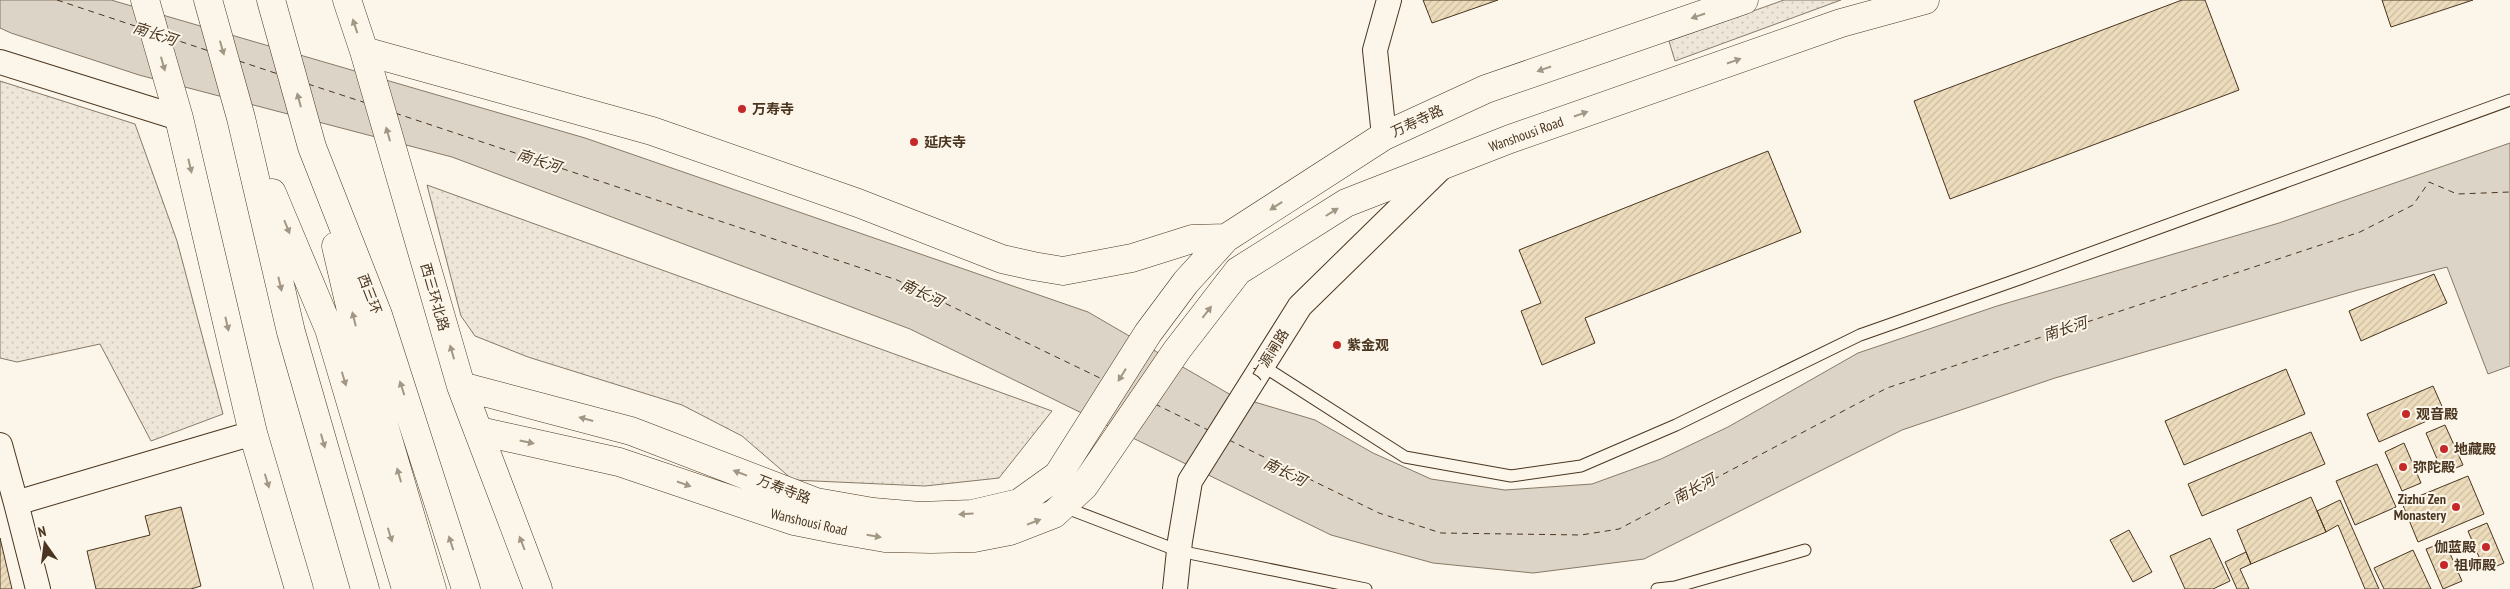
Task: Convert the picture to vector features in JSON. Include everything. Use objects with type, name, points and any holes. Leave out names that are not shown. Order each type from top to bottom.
[{"type":"main road","points":[[145,0],[179,118],[253,433],[299,589]]},
{"type":"main road","name":"西三环北路","points":[[346,0],[364,51],[461,386],[480,431],[538,589]]},
{"type":"main road","name":"万寿寺路","points":[[461,386],[631,431],[816,502],[873,512],[920,516],[972,514],[1019,503],[1058,475],[1148,333],[1186,282],[1226,238],[1384,136],[1486,89],[1744,0]]},
{"type":"main road","name":"Wanshousi Road","points":[[480,431],[619,462],[794,521],[885,538],[974,538],[1001,533],[1054,514],[1084,486],[1177,350],[1238,271],[1346,203],[1444,165],[1840,23],[1924,0]]},
{"type":"main road","points":[[209,1],[241,118],[291,332],[362,583]]},
{"type":"main road","name":"西三环","points":[[275,8],[312,147],[378,315],[466,589]]},
{"type":"main road","points":[[364,51],[652,130],[858,203],[1002,258],[1032,266],[1063,271],[1132,258],[1192,239],[1226,238]]},
{"type":"main road","points":[[241,118],[329,330],[406,589]]},
{"type":"main road","points":[[312,147],[354,323],[432,589]]},
{"type":"street","points":[[1384,136],[1375,50],[1389,0]]},
{"type":"street","points":[[0,62],[179,118]]},
{"type":"street","name":"广源闸路","points":[[1175,589],[1190,481],[1300,306],[1444,165]]},
{"type":"street","points":[[16,503],[253,433]]},
{"type":"street","points":[[0,446],[38,589]]},
{"type":"lane","points":[[1262,367],[1405,456],[1511,476],[1581,466],[1676,425],[1860,335],[2510,100]]},
{"type":"lane","points":[[1062,506],[1179,551],[1366,589]]},
{"type":"lane","points":[[1657,589],[1675,587],[1805,550]]},
{"type":"shaded area","points":[[1784,0],[1841,0],[1675,61],[1669,41]]},
{"type":"shaded area","points":[[0,81],[135,124],[177,241],[223,414],[151,441],[100,344],[17,362],[0,358]]},
{"type":"shaded area","points":[[427,185],[1052,411],[999,478],[925,486],[793,480],[742,436],[682,405],[528,357],[475,336],[461,316]]},
{"type":"water","name":"南长河","points":[[0,0],[111,0],[585,138],[1088,312],[1231,395],[1315,420],[1373,453],[1431,479],[1505,490],[1592,484],[1661,459],[1728,427],[1858,353],[1997,306],[2279,223],[2510,143],[2510,366],[2488,374],[2447,267],[2358,290],[2055,378],[1902,430],[1644,559],[1533,573],[1433,563],[1331,535],[910,329],[452,157],[139,75],[11,33],[0,28]]},
{"type":"building","points":[[1423,0],[1498,0],[1432,23]]},
{"type":"building","points":[[2182,0],[2205,0],[2239,90],[1950,199],[1914,101]]},
{"type":"building","points":[[2382,0],[2473,0],[2391,27]]},
{"type":"building","points":[[1768,151],[1801,232],[1585,318],[1595,343],[1542,365],[1521,311],[1541,303],[1519,250]]},
{"type":"building","points":[[2434,274],[2447,303],[2361,341],[2349,311]]},
{"type":"building","points":[[2286,369],[2305,414],[2184,465],[2165,421]]},
{"type":"building","name":"观音殿","points":[[2433,386],[2445,413],[2379,442],[2367,414]]},
{"type":"building","name":"地藏殿","points":[[2445,425],[2463,465],[2443,473],[2426,433]]},
{"type":"building","points":[[2311,432],[2325,464],[2202,516],[2188,484]]},
{"type":"building","name":"弥陀殿","points":[[2404,443],[2421,483],[2402,491],[2385,452]]},
{"type":"building","points":[[2377,464],[2396,507],[2355,525],[2336,481]]},
{"type":"building","points":[[2468,476],[2484,514],[2418,542],[2402,503]]},
{"type":"building","points":[[2311,497],[2326,532],[2251,564],[2237,530]]},
{"type":"building","points":[[2340,500],[2379,589],[2365,589],[2338,525],[2326,532],[2317,511]]},
{"type":"building","points":[[181,507],[201,586],[191,589],[96,589],[87,551],[150,535],[145,516]]},
{"type":"building","name":"伽蓝殿","points":[[2487,523],[2504,563],[2485,571],[2468,531]]},
{"type":"building","points":[[2129,530],[2152,572],[2133,582],[2110,540]]},
{"type":"building","points":[[0,538],[12,589],[0,589]]},
{"type":"building","points":[[2210,538],[2230,581],[2213,589],[2185,589],[2170,556]]},
{"type":"building","name":"祖师殿","points":[[2445,542],[2462,581],[2443,589],[2426,549]]},
{"type":"building","points":[[2413,550],[2431,589],[2384,589],[2374,568]]},
{"type":"building","points":[[2246,552],[2251,564],[2240,569],[2249,589],[2237,589],[2225,562]]},
{"type":"ferry route","points":[[57,0],[138,27]]},
{"type":"ferry route","points":[[170,38],[209,51]]},
{"type":"ferry route","points":[[239,61],[278,74]]},
{"type":"ferry route","points":[[308,84],[366,103]]},
{"type":"ferry route","points":[[395,113],[897,280],[1104,380]]},
{"type":"ferry route","points":[[1229,440],[1379,513],[1441,533],[1581,535],[1619,529],[1887,388],[2360,232],[2413,205],[2429,182],[2457,194],[2510,192]]},
{"type":"ferry route","points":[[1155,404],[1208,430]]},
{"type":"place","name":"万寿寺","points":[[742,109]]},
{"type":"place","name":"延庆寺","points":[[914,142]]},
{"type":"place","name":"紫金观","points":[[1337,345]]},
{"type":"place","name":"观音殿","points":[[2406,414]]},
{"type":"place","name":"地藏殿","points":[[2444,449]]},
{"type":"place","name":"弥陀殿","points":[[2403,467]]},
{"type":"place","name":"Zizhu Zen Monastery","points":[[2456,507]]},
{"type":"place","name":"伽蓝殿","points":[[2486,547]]},
{"type":"place","name":"祖师殿","points":[[2444,565]]}]
